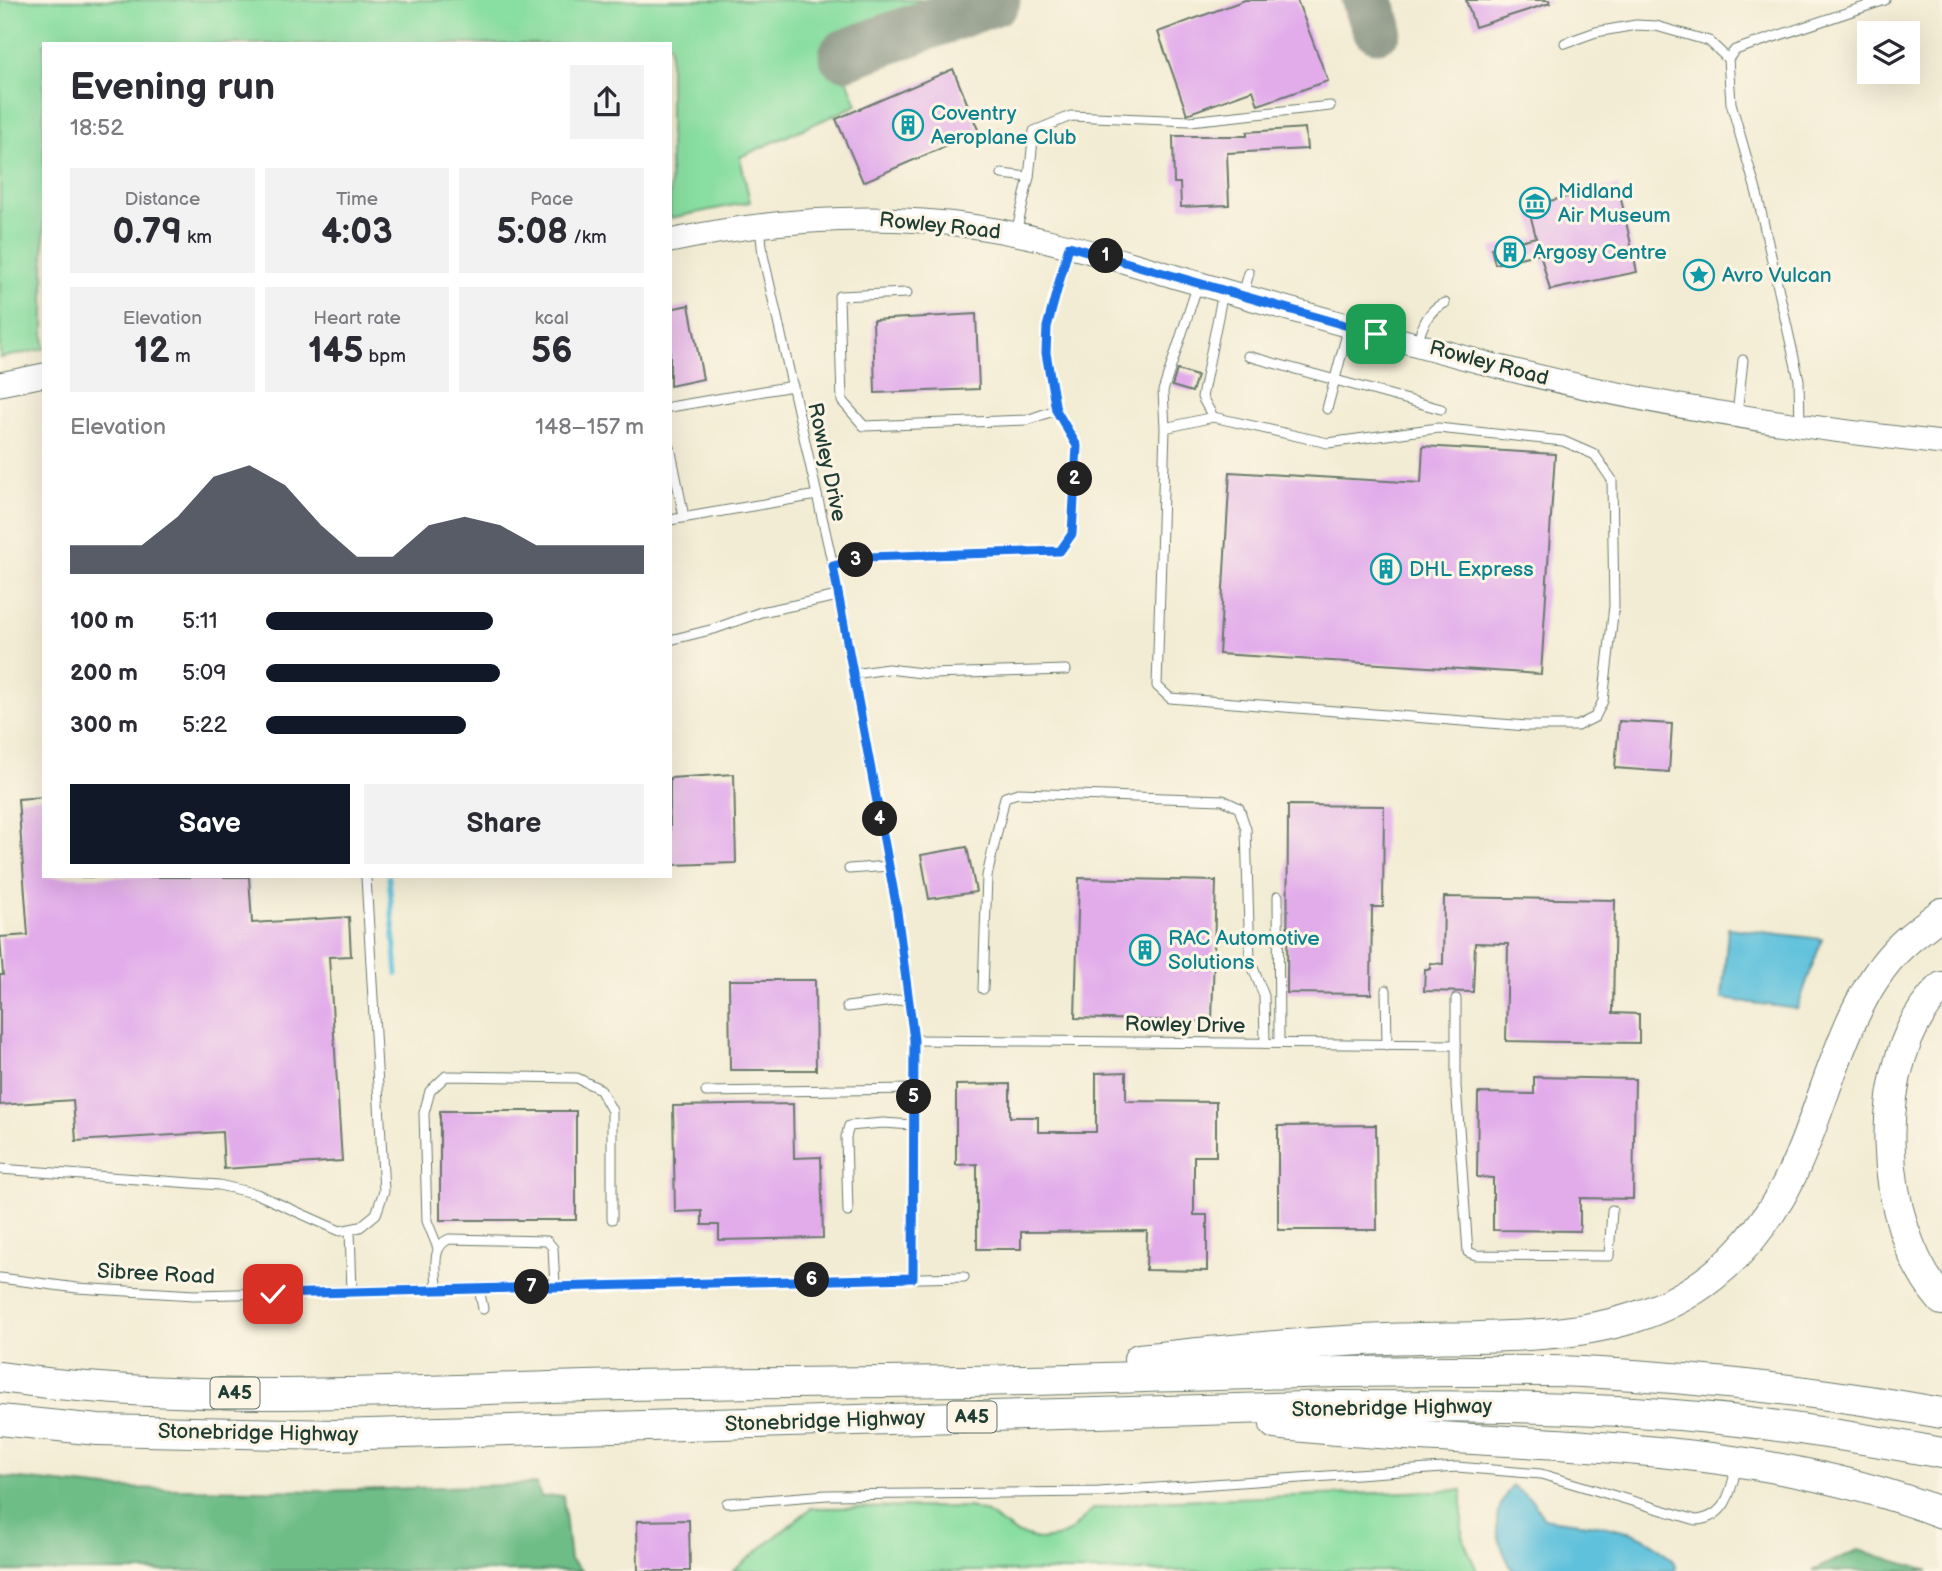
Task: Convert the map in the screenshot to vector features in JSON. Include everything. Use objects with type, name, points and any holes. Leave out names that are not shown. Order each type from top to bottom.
[{"type":"highway","points":[[1032,1380],[1114,1362],[1260,1347],[1569,1333],[1619,1324],[1681,1299],[1712,1277],[1748,1242],[1780,1197],[1805,1146],[1851,1026],[1874,981],[1899,947],[1942,913]]},
{"type":"highway","points":[[1942,987],[1907,1042],[1894,1090],[1888,1140],[1893,1189],[1909,1247],[1931,1288],[1942,1300]]},
{"type":"highway","name":"Stonebridge Highway","points":[[0,1377],[46,1384],[196,1392],[378,1393],[655,1384],[1032,1380],[1382,1371],[1578,1371],[1729,1382],[1844,1396],[1942,1413]]},
{"type":"highway","name":"Stonebridge Highway","points":[[0,1420],[90,1430],[335,1435],[1339,1406],[1575,1409],[1701,1417],[1835,1434],[1942,1453]]},
{"type":"highway","points":[[1176,1412],[1333,1430],[1640,1451],[1737,1462],[1846,1482],[1942,1513]]},
{"type":"street","name":"Rowley Road","points":[[672,241],[760,224],[803,220],[925,221],[1016,235],[1069,246],[1349,326],[1615,395],[1737,417],[1942,443]]},
{"type":"street","points":[[0,384],[42,375]]},
{"type":"lane","points":[[1727,59],[1735,50],[1885,0]]},
{"type":"lane","points":[[1565,43],[1596,32],[1636,25],[1656,26],[1709,41],[1727,59],[1731,103],[1757,194],[1799,380],[1800,426]]},
{"type":"lane","points":[[1016,235],[1029,177],[1034,131],[1071,116],[1191,121],[1330,106]]},
{"type":"lane","points":[[1002,174],[1029,177]]},
{"type":"lane","name":"Rowley Drive","points":[[760,224],[763,255],[833,566],[889,866],[914,1040],[913,1278]]},
{"type":"lane","points":[[833,566],[866,557],[1060,551],[1072,534],[1077,446],[1056,410],[1046,353],[1047,327],[1069,246]]},
{"type":"lane","points":[[1213,417],[1202,397],[1233,293],[1249,272]]},
{"type":"lane","points":[[1165,428],[1213,417],[1328,443],[1438,428],[1563,442],[1595,455],[1612,480],[1614,606],[1603,701],[1595,717],[1577,726],[1527,726],[1170,698],[1157,686],[1165,428],[1163,391],[1198,283]]},
{"type":"lane","points":[[907,293],[839,296],[842,401],[864,426],[1027,420],[1056,410]]},
{"type":"lane","points":[[1417,344],[1423,326],[1436,306],[1445,303]]},
{"type":"lane","points":[[1326,409],[1349,326]]},
{"type":"lane","points":[[1248,356],[1441,409]]},
{"type":"lane","points":[[1737,417],[1743,360]]},
{"type":"lane","points":[[672,407],[793,386]]},
{"type":"lane","points":[[672,457],[684,517]]},
{"type":"lane","points":[[672,520],[817,495]]},
{"type":"lane","points":[[672,640],[714,629],[761,612],[838,596]]},
{"type":"lane","points":[[853,674],[888,669],[930,674],[1066,670]]},
{"type":"lane","points":[[983,989],[987,876],[1005,797],[1018,793],[1223,800],[1239,808],[1246,829],[1250,960],[1264,996],[1265,1043]]},
{"type":"lane","points":[[849,869],[889,866]]},
{"type":"lane","points":[[0,1169],[219,1185],[257,1194],[331,1229],[350,1230],[376,1214],[384,1191],[366,878]]},
{"type":"lane","points":[[1278,896],[1279,1044]]},
{"type":"lane","points":[[1386,990],[1387,1045]]},
{"type":"lane","points":[[847,1007],[908,999]]},
{"type":"lane","points":[[1456,999],[1456,1086],[1468,1252],[1476,1255],[1609,1255],[1612,1210]]},
{"type":"lane","name":"Rowley Drive","points":[[914,1040],[1456,1045]]},
{"type":"lane","points":[[437,1289],[438,1248],[426,1221],[424,1113],[430,1091],[446,1076],[577,1078],[600,1089],[611,1111],[612,1219]]},
{"type":"lane","points":[[706,1091],[914,1089]]},
{"type":"lane","points":[[848,1212],[846,1137],[849,1126],[883,1123],[914,1125]]},
{"type":"lane","points":[[350,1230],[352,1292]]},
{"type":"lane","points":[[438,1248],[449,1239],[547,1241],[553,1248],[555,1286]]},
{"type":"lane","name":"Sibree Road","points":[[0,1278],[77,1288],[194,1296],[964,1278]]},
{"type":"lane","points":[[479,1288],[483,1309]]},
{"type":"lane","points":[[727,1503],[827,1495],[1099,1492],[1467,1467],[1541,1474],[1696,1520],[1709,1519],[1723,1508],[1737,1462]]},
{"type":"green space","points":[[0,0],[958,0],[834,44],[857,105],[740,157],[750,202],[672,218],[672,42],[42,42],[42,349],[0,358]]},
{"type":"green space","points":[[0,1477],[108,1488],[322,1491],[537,1484],[541,1497],[563,1496],[570,1560],[582,1571],[0,1571]]},
{"type":"green space","points":[[1462,1490],[1462,1536],[1477,1571],[733,1571],[811,1508],[969,1507],[985,1512],[1016,1533],[1041,1540],[1056,1538],[1071,1531],[1093,1509],[1150,1501]]},
{"type":"green space","points":[[1858,1550],[1929,1571],[1812,1571]]},
{"type":"water","points":[[1728,928],[1822,939],[1797,1009],[1722,999]]},
{"type":"water","points":[[1512,1486],[1532,1500],[1544,1518],[1616,1528],[1647,1540],[1662,1550],[1676,1565],[1675,1571],[1513,1571],[1502,1549],[1497,1528],[1500,1508]]},
{"type":"building","points":[[1245,0],[1297,0],[1328,81],[1258,105],[1253,90],[1187,114],[1158,32]]},
{"type":"building","points":[[1466,0],[1549,0],[1550,3],[1475,27]]},
{"type":"building","name":"Coventry Aeroplane Club","points":[[953,69],[979,132],[863,182],[836,119]]},
{"type":"building","points":[[1305,128],[1307,149],[1227,153],[1229,205],[1181,207],[1180,183],[1174,183],[1173,136],[1247,136],[1247,132]]},
{"type":"building","points":[[1618,185],[1637,272],[1550,290],[1540,253],[1495,264],[1491,248],[1536,237],[1528,206]]},
{"type":"building","points":[[689,305],[703,379],[672,386],[672,309]]},
{"type":"building","points":[[976,314],[979,389],[875,393],[873,320]]},
{"type":"building","points":[[1177,370],[1197,376],[1192,392],[1172,386]]},
{"type":"building","name":"DHL Express","points":[[1423,446],[1555,454],[1541,674],[1219,654],[1230,472],[1421,483]]},
{"type":"building","points":[[1619,721],[1672,724],[1669,772],[1615,768]]},
{"type":"building","points":[[734,774],[736,863],[672,865],[672,778]]},
{"type":"building","points":[[42,797],[42,878],[249,878],[252,923],[349,917],[351,956],[329,957],[342,1161],[224,1169],[222,1132],[76,1141],[73,1100],[0,1105],[0,975],[3,975],[0,937],[28,935],[18,799]]},
{"type":"building","points":[[1288,805],[1384,806],[1383,907],[1372,907],[1371,994],[1287,993]]},
{"type":"building","points":[[967,847],[976,892],[929,899],[921,855]]},
{"type":"building","name":"RAC Automotive Solutions","points":[[1079,878],[1216,881],[1212,1022],[1075,1018]]},
{"type":"building","points":[[1444,897],[1615,900],[1613,1013],[1639,1014],[1639,1043],[1506,1041],[1508,944],[1475,943],[1473,992],[1424,991],[1425,969],[1430,969],[1430,963],[1443,964]]},
{"type":"building","points":[[729,980],[815,980],[816,1070],[730,1070]]},
{"type":"building","points":[[1126,1072],[1126,1101],[1216,1102],[1216,1156],[1194,1156],[1194,1215],[1207,1215],[1207,1271],[1146,1270],[1147,1231],[1021,1232],[1021,1249],[977,1249],[977,1164],[956,1165],[956,1085],[1010,1084],[1010,1117],[1038,1117],[1038,1132],[1096,1132],[1096,1073]]},
{"type":"building","points":[[1534,1077],[1635,1079],[1633,1199],[1580,1198],[1580,1231],[1493,1230],[1493,1178],[1477,1177],[1478,1093],[1534,1094]]},
{"type":"building","points":[[793,1104],[794,1158],[821,1157],[823,1238],[719,1240],[719,1225],[702,1225],[702,1211],[675,1212],[673,1106]]},
{"type":"building","points":[[440,1111],[576,1111],[576,1220],[440,1220]]},
{"type":"building","points":[[1376,1125],[1377,1230],[1278,1230],[1278,1126]]},
{"type":"building","points":[[689,1520],[690,1571],[638,1571],[637,1521]]},
{"type":"waterway","points":[[389,878],[397,974]]},
{"type":"taxiway","points":[[844,55],[995,0]]},
{"type":"taxiway","points":[[1367,0],[1377,27]]},
{"type":"place","name":"Coventry Aeroplane Club","points":[[908,125]]},
{"type":"place","name":"Midland Air Museum","points":[[1535,203]]},
{"type":"place","name":"Argosy Centre","points":[[1510,252]]},
{"type":"place","name":"Avro Vulcan","points":[[1699,275]]},
{"type":"place","name":"DHL Express","points":[[1386,569]]},
{"type":"place","name":"RAC Automotive Solutions","points":[[1145,950]]},
{"type":"route","points":[[273,1294],[913,1278],[914,1040],[896,904],[833,566],[866,557],[1060,551],[1072,534],[1077,446],[1056,410],[1046,353],[1047,327],[1069,246],[1376,334]]}]
